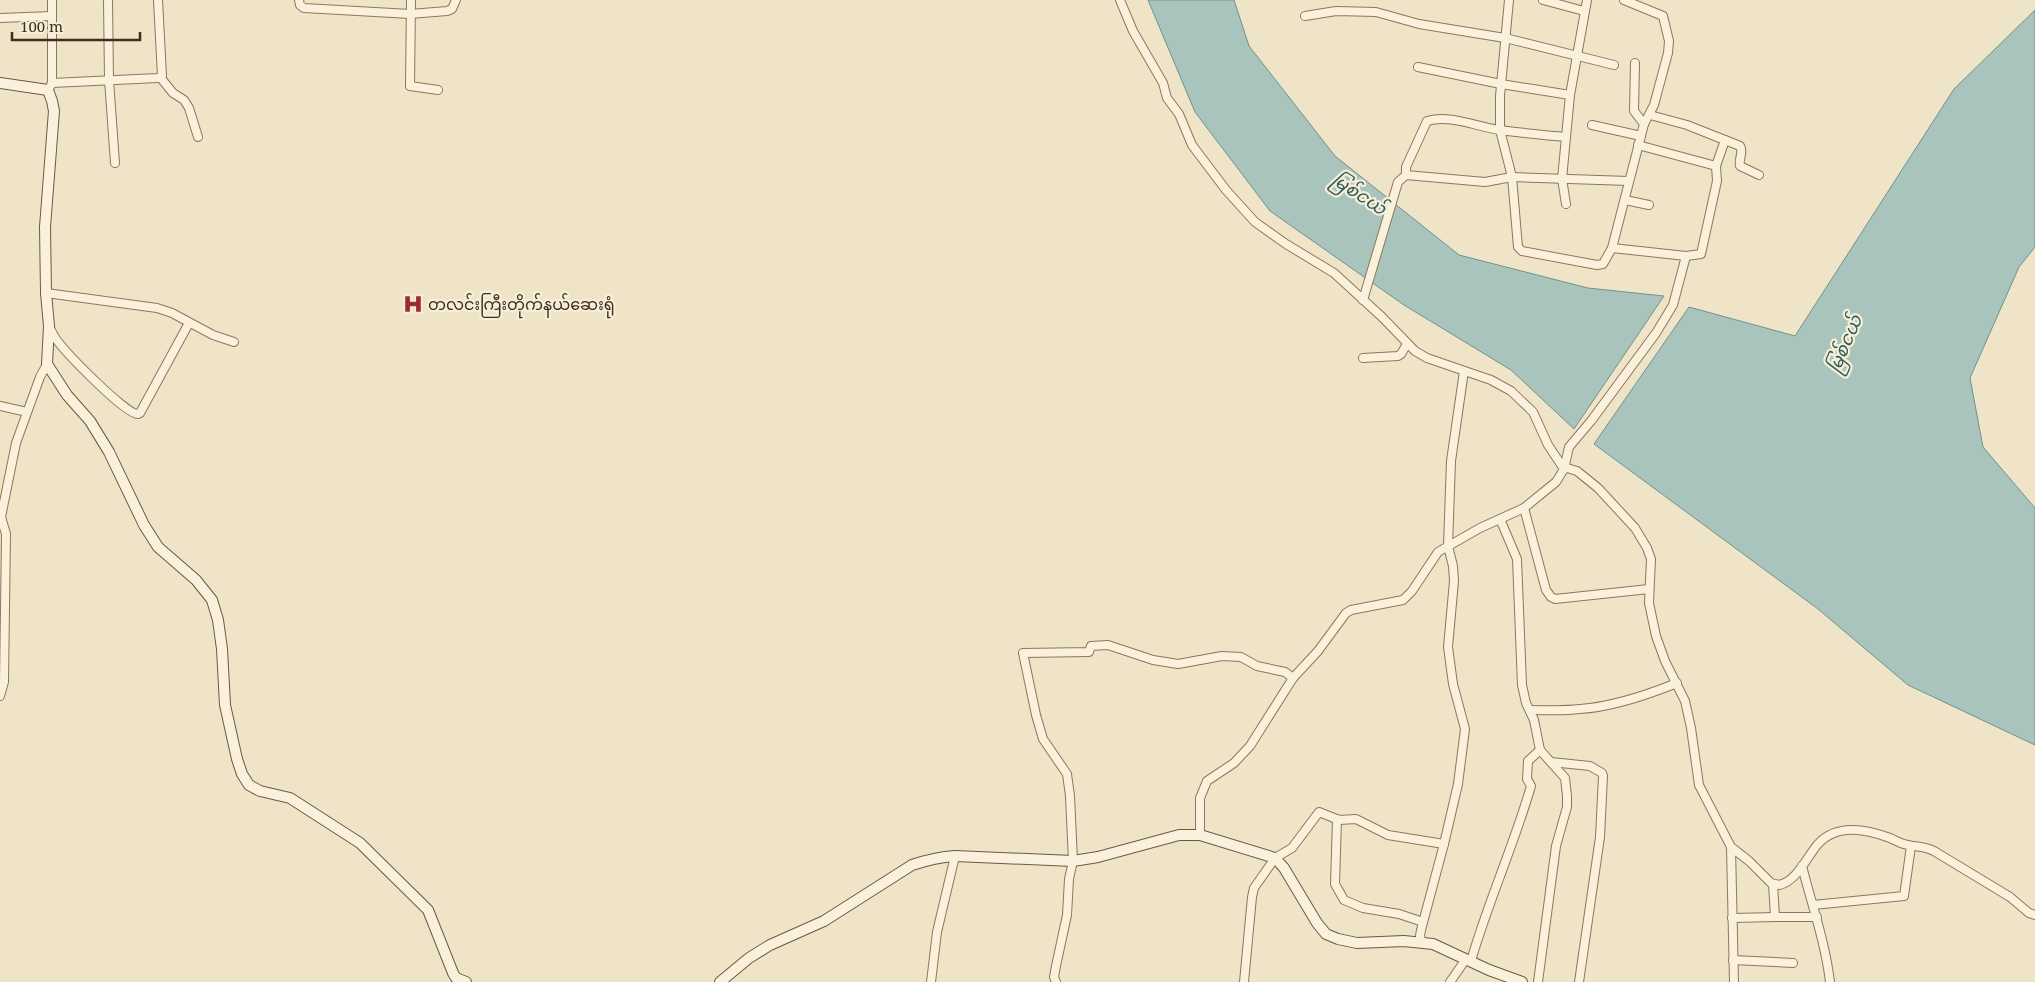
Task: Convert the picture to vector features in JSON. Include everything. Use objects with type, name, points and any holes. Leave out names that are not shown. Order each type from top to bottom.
[{"type":"street","points":[[0,692],[4,682],[6,534],[1,519],[16,443],[47,364],[49,326],[46,292],[45,227],[54,111],[50,87],[52,0]]},
{"type":"street","points":[[108,0],[109,80],[115,163]]},
{"type":"street","points":[[158,0],[163,72],[160,77]]},
{"type":"street","points":[[299,0],[300,5],[304,8],[410,14],[447,11],[452,8],[456,0]]},
{"type":"street","points":[[411,0],[410,86],[438,90]]},
{"type":"street","points":[[1120,0],[1133,31],[1163,83],[1168,98],[1176,108],[1192,145],[1226,190],[1263,229],[1334,273],[1415,351],[1427,358],[1491,380],[1511,391],[1533,412],[1548,445],[1564,469]]},
{"type":"street","points":[[1509,0],[1501,84],[1500,130],[1512,177],[1519,250],[1597,265],[1603,264],[1612,248],[1640,136],[1644,124],[1650,115],[1668,53],[1667,30],[1663,16],[1624,0]]},
{"type":"street","points":[[1543,0],[1584,11]]},
{"type":"street","points":[[1566,204],[1562,179],[1570,95],[1587,0]]},
{"type":"street","points":[[1305,16],[1336,11],[1376,12],[1419,24],[1505,38],[1614,65]]},
{"type":"street","points":[[0,18],[52,16]]},
{"type":"street","points":[[1635,63],[1634,111],[1644,124]]},
{"type":"street","points":[[1418,67],[1501,84],[1570,95]]},
{"type":"street","points":[[0,83],[50,87],[109,80],[160,77]]},
{"type":"street","points":[[160,77],[173,93],[184,100],[189,108],[198,136]]},
{"type":"street","points":[[1650,115],[1687,125],[1740,146],[1742,148],[1740,166],[1759,175]]},
{"type":"street","points":[[1406,175],[1406,167],[1427,121],[1443,119],[1500,130],[1566,137]]},
{"type":"street","points":[[1592,125],[1640,136]]},
{"type":"street","points":[[1612,248],[1686,256],[1701,254],[1717,181],[1716,166],[1724,140]]},
{"type":"street","points":[[1638,145],[1716,166]]},
{"type":"street","points":[[1364,300],[1398,182],[1406,175],[1485,182],[1512,177],[1628,181]]},
{"type":"street","points":[[1625,200],[1649,205]]},
{"type":"street","points":[[1200,835],[1200,798],[1206,781],[1234,764],[1250,746],[1293,678],[1318,651],[1346,614],[1351,610],[1403,600],[1412,591],[1438,552],[1524,508],[1550,488],[1564,469],[1569,447],[1591,421],[1656,333],[1673,305],[1686,256]]},
{"type":"street","points":[[46,292],[157,308],[172,313],[213,335],[234,342]]},
{"type":"street","points":[[49,326],[65,350],[96,382],[134,414],[140,413],[189,323]]},
{"type":"street","points":[[1363,358],[1398,356],[1407,344]]},
{"type":"street","points":[[47,364],[67,395],[90,421],[109,452],[144,525],[158,546],[196,580],[212,600],[218,620],[222,649],[224,705],[237,759],[242,774],[249,785],[260,791],[290,798],[360,843],[428,910],[454,980],[466,982]]},
{"type":"street","points":[[1422,943],[1420,936],[1423,922],[1458,784],[1465,729],[1453,684],[1448,647],[1454,581],[1453,566],[1448,546],[1451,461],[1464,371]]},
{"type":"street","points":[[0,406],[27,412]]},
{"type":"street","points":[[1564,469],[1577,471],[1588,478],[1635,528],[1647,548],[1651,559],[1649,603],[1656,636],[1665,661],[1685,701],[1689,715],[1699,785],[1731,847],[1773,884],[1784,884],[1792,878],[1819,843],[1831,835],[1848,829],[1880,834],[1911,846],[1925,847],[1934,851],[2010,897],[2029,913],[2035,915]]},
{"type":"street","points":[[1524,508],[1546,590],[1551,597],[1555,599],[1649,589]]},
{"type":"street","points":[[1500,519],[1517,560],[1522,685],[1526,703],[1530,710],[1540,750],[1564,778],[1568,788],[1567,807],[1556,846],[1538,982]]},
{"type":"street","points":[[1056,982],[1054,977],[1067,915],[1069,879],[1073,861],[1070,796],[1067,774],[1043,739],[1023,653],[1089,652],[1091,646],[1108,645],[1153,660],[1178,664],[1222,656],[1241,657],[1257,666],[1285,672],[1293,678]]},
{"type":"street","points":[[1530,710],[1589,708],[1650,693],[1677,683]]},
{"type":"street","points":[[1450,982],[1468,960],[1497,888],[1531,786],[1527,779],[1528,761],[1540,750]]},
{"type":"street","points":[[1551,762],[1590,766],[1602,773],[1603,776],[1600,836],[1579,982]]},
{"type":"street","points":[[1244,982],[1254,888],[1275,858],[1292,848],[1319,812],[1337,819],[1351,818],[1388,835],[1444,844]]},
{"type":"street","points":[[1337,819],[1335,884],[1344,900],[1363,908],[1399,914],[1423,922]]},
{"type":"street","points":[[720,982],[749,958],[770,945],[824,921],[912,865],[939,856],[1073,861],[1098,857],[1179,835],[1200,835],[1275,858],[1284,868],[1317,924],[1326,934],[1338,939],[1357,942],[1404,941],[1433,944],[1522,982]]},
{"type":"street","points":[[1813,905],[1904,896],[1911,846]]},
{"type":"street","points":[[1731,847],[1734,982]]},
{"type":"street","points":[[932,982],[937,932],[955,856]]},
{"type":"street","points":[[1802,866],[1811,902],[1820,927],[1830,982]]},
{"type":"street","points":[[1773,884],[1775,917]]},
{"type":"street","points":[[1732,918],[1816,917]]},
{"type":"street","points":[[1733,960],[1793,963]]},
{"type":"water","name":"မြစ်ငယ်","points":[[1148,0],[1234,0],[1249,46],[1335,156],[1459,255],[1588,288],[1664,296],[1574,429],[1511,370],[1404,305],[1270,211],[1195,112]]},
{"type":"water","name":"မြစ်ငယ်","points":[[2035,10],[2035,247],[2019,267],[1970,378],[1983,447],[2035,508],[2035,745],[1908,685],[1818,609],[1594,444],[1689,307],[1795,336],[1954,89]]},
{"type":"place","name":"တလင်းကြီးတိုက်နယ်ဆေးရုံ","points":[[413,304]]}]
